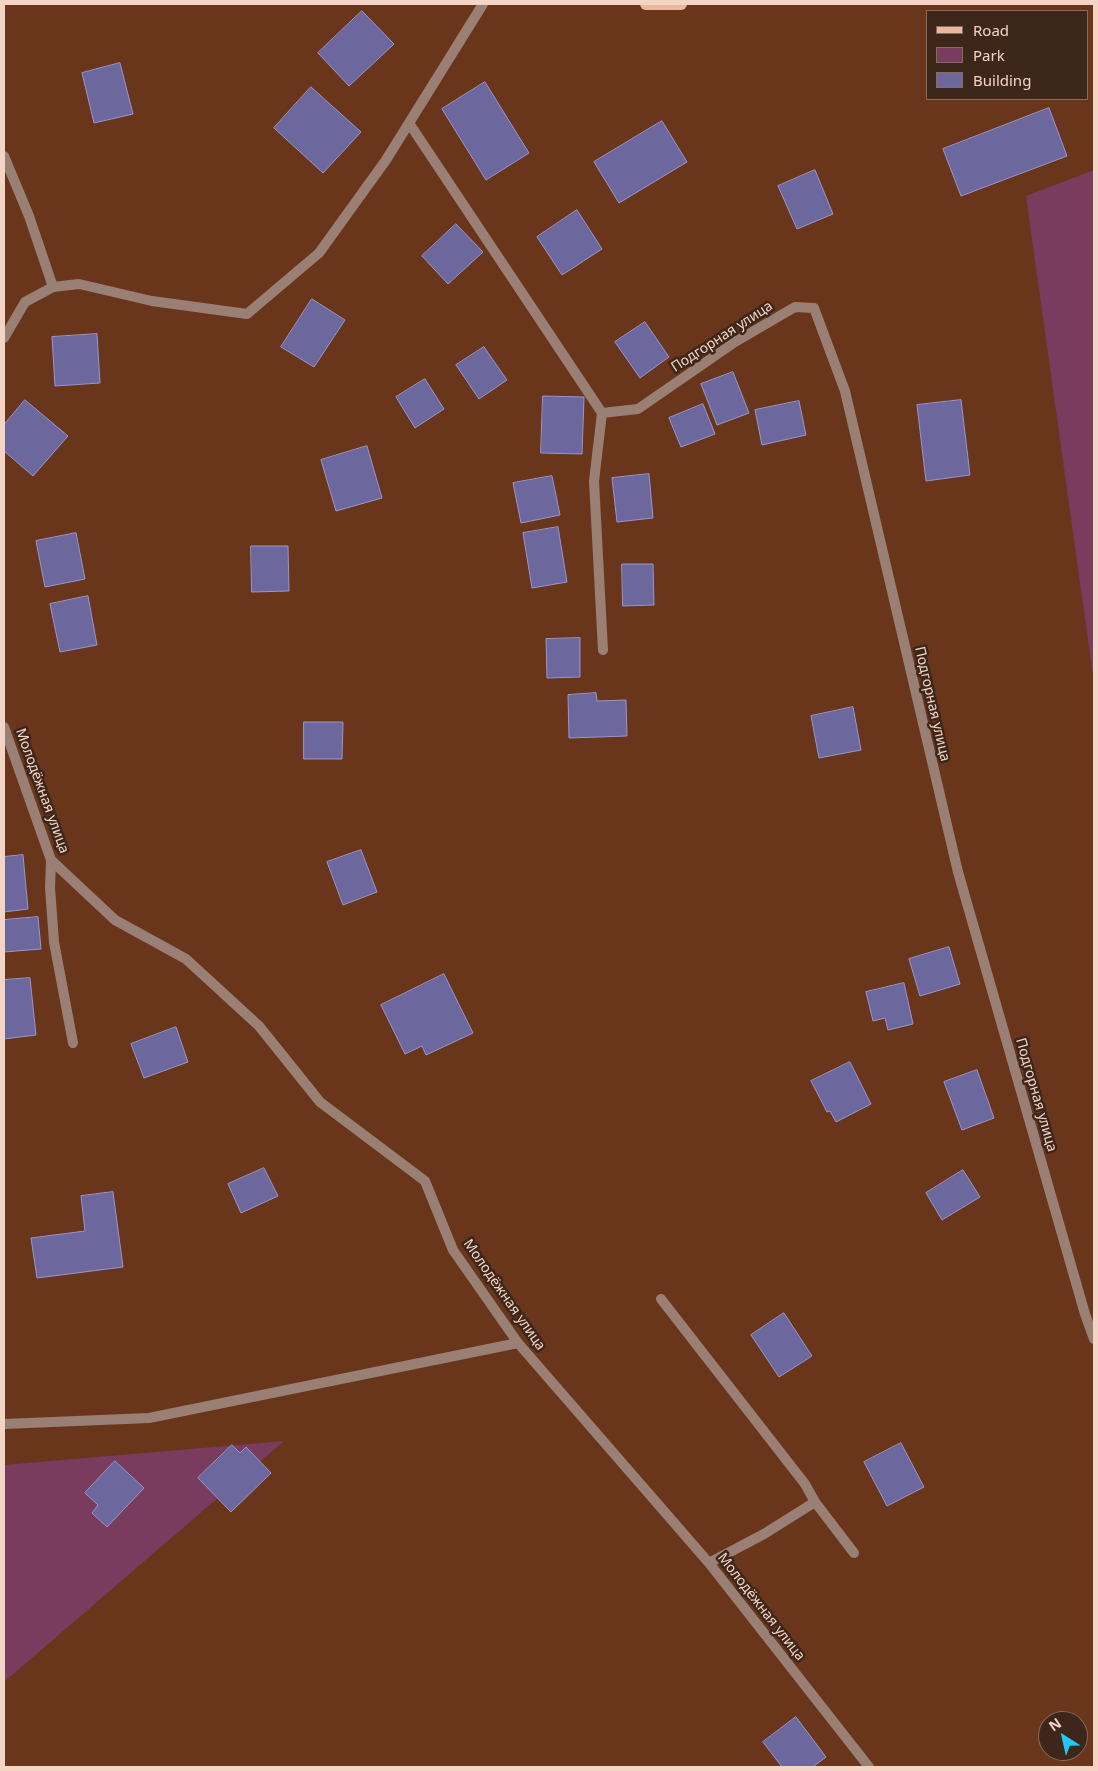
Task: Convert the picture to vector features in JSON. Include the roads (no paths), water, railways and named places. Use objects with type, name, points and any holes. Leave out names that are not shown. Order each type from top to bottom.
[{"type":"main road","points":[[646,4],[682,4]]},
{"type":"street","points":[[4,338],[25,302],[52,287],[79,284],[152,301],[247,314],[319,253],[386,160],[483,4]]},
{"type":"street","points":[[409,123],[602,413],[594,481],[603,650]]},
{"type":"street","points":[[4,156],[29,216],[52,287]]},
{"type":"street","name":"Подгорная улица","points":[[602,413],[638,409],[735,342],[796,307],[814,308],[845,391],[958,872],[1085,1314],[1094,1339]]},
{"type":"street","name":"Молодёжная улица","points":[[4,728],[51,860],[115,920],[186,959],[260,1026],[320,1102],[425,1181],[453,1250],[518,1343],[709,1563],[870,1767]]},
{"type":"street","points":[[51,860],[50,888],[54,942],[73,1043]]},
{"type":"street","points":[[661,1299],[805,1484],[815,1502],[854,1553]]},
{"type":"street","points":[[4,1424],[149,1418],[518,1343]]},
{"type":"street","points":[[709,1563],[764,1534],[815,1502]]}]
